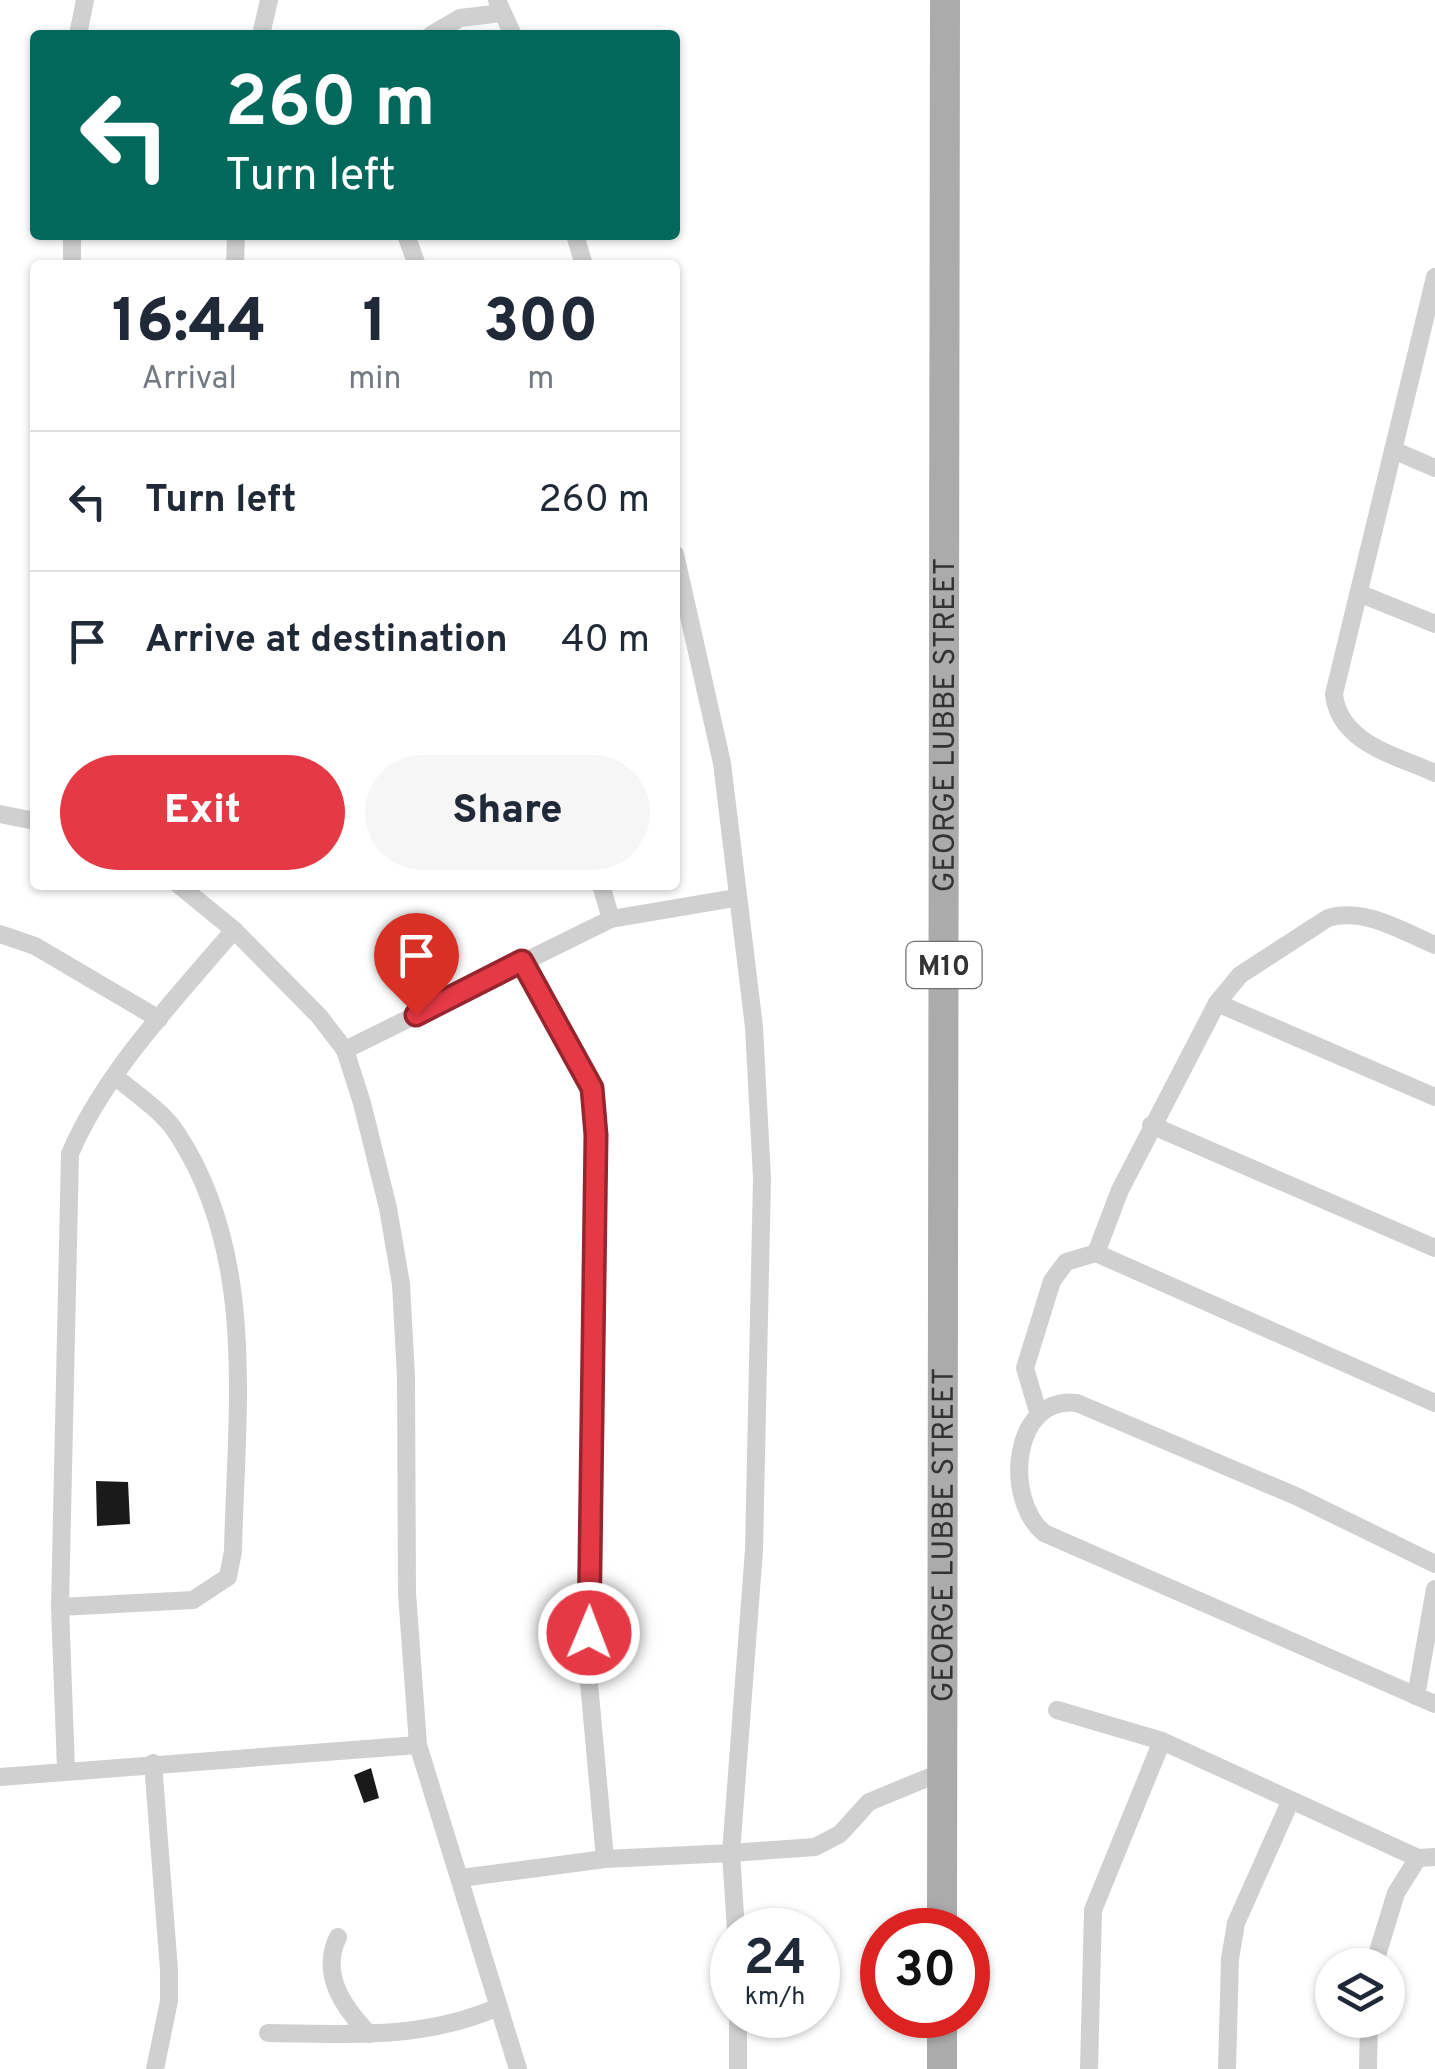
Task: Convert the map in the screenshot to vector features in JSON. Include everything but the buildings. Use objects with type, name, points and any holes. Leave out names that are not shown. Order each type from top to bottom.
[{"type":"main road","name":"GEORGE LUBBE STREET","points":[[942,1908],[945,0]]},
{"type":"main road","points":[[942,2038],[942,2069]]},
{"type":"street","points":[[79,30],[85,0]]},
{"type":"street","points":[[263,30],[270,0]]},
{"type":"street","points":[[439,30],[460,18],[500,6],[512,30]]},
{"type":"street","points":[[1435,278],[1431,313],[1393,450],[1361,594],[1339,664],[1336,714],[1360,738],[1435,773]]},
{"type":"street","points":[[1393,450],[1435,468]]},
{"type":"street","points":[[680,576],[722,763],[735,898],[754,1026],[762,1178],[754,1550],[731,1853],[735,1908]]},
{"type":"street","points":[[1361,594],[1435,624]]},
{"type":"street","points":[[0,814],[30,820]]},
{"type":"street","points":[[186,890],[234,930],[320,1016],[345,1050],[388,1208],[401,1284],[406,1378],[406,1593],[418,1745],[518,2069]]},
{"type":"street","points":[[602,890],[611,919]]},
{"type":"street","points":[[345,1050],[611,919],[735,898]]},
{"type":"street","points":[[1096,1253],[1151,1125],[1217,1003],[1240,975],[1328,918],[1344,913],[1370,918],[1435,945]]},
{"type":"street","points":[[66,1769],[60,1607],[70,1154],[82,1126],[158,1019],[234,930]]},
{"type":"street","points":[[0,934],[35,946],[158,1019]]},
{"type":"street","points":[[522,961],[578,1058],[593,1104],[588,1672],[605,1859]]},
{"type":"street","points":[[1217,1003],[1435,1096]]},
{"type":"street","points":[[60,1607],[193,1600],[228,1577],[233,1551],[238,1328],[228,1265],[203,1185],[177,1132],[117,1078]]},
{"type":"street","points":[[1151,1125],[1435,1248]]},
{"type":"street","points":[[1038,1412],[1025,1368],[1028,1346],[1052,1280],[1066,1262],[1096,1253],[1435,1402]]},
{"type":"street","points":[[1435,1564],[1298,1497],[1076,1404],[1056,1401],[1038,1412],[1028,1429],[1018,1476],[1022,1504],[1032,1523],[1044,1534],[1435,1704]]},
{"type":"street","points":[[1416,1696],[1435,1589]]},
{"type":"street","points":[[1056,1710],[1162,1741],[1290,1802],[1427,1858],[1396,1893],[1379,1948]]},
{"type":"street","points":[[1088,2069],[1094,1910],[1162,1741]]},
{"type":"street","points":[[0,1777],[418,1745]]},
{"type":"street","points":[[153,1763],[170,2001],[154,2069]]},
{"type":"street","points":[[462,1878],[605,1859],[815,1847],[840,1834],[868,1802],[942,1772]]},
{"type":"street","points":[[1227,2069],[1230,1958],[1236,1923],[1290,1802]]},
{"type":"street","points":[[338,1937],[330,1952],[331,1974],[340,1996],[370,2034]]},
{"type":"street","points":[[268,2033],[370,2034],[446,2026],[498,2007]]},
{"type":"street","points":[[738,2038],[738,2069]]},
{"type":"street","points":[[1368,2069],[1369,2038]]},
{"type":"route","points":[[416,1015],[522,961],[592,1088],[596,1135],[589,1633]]}]
